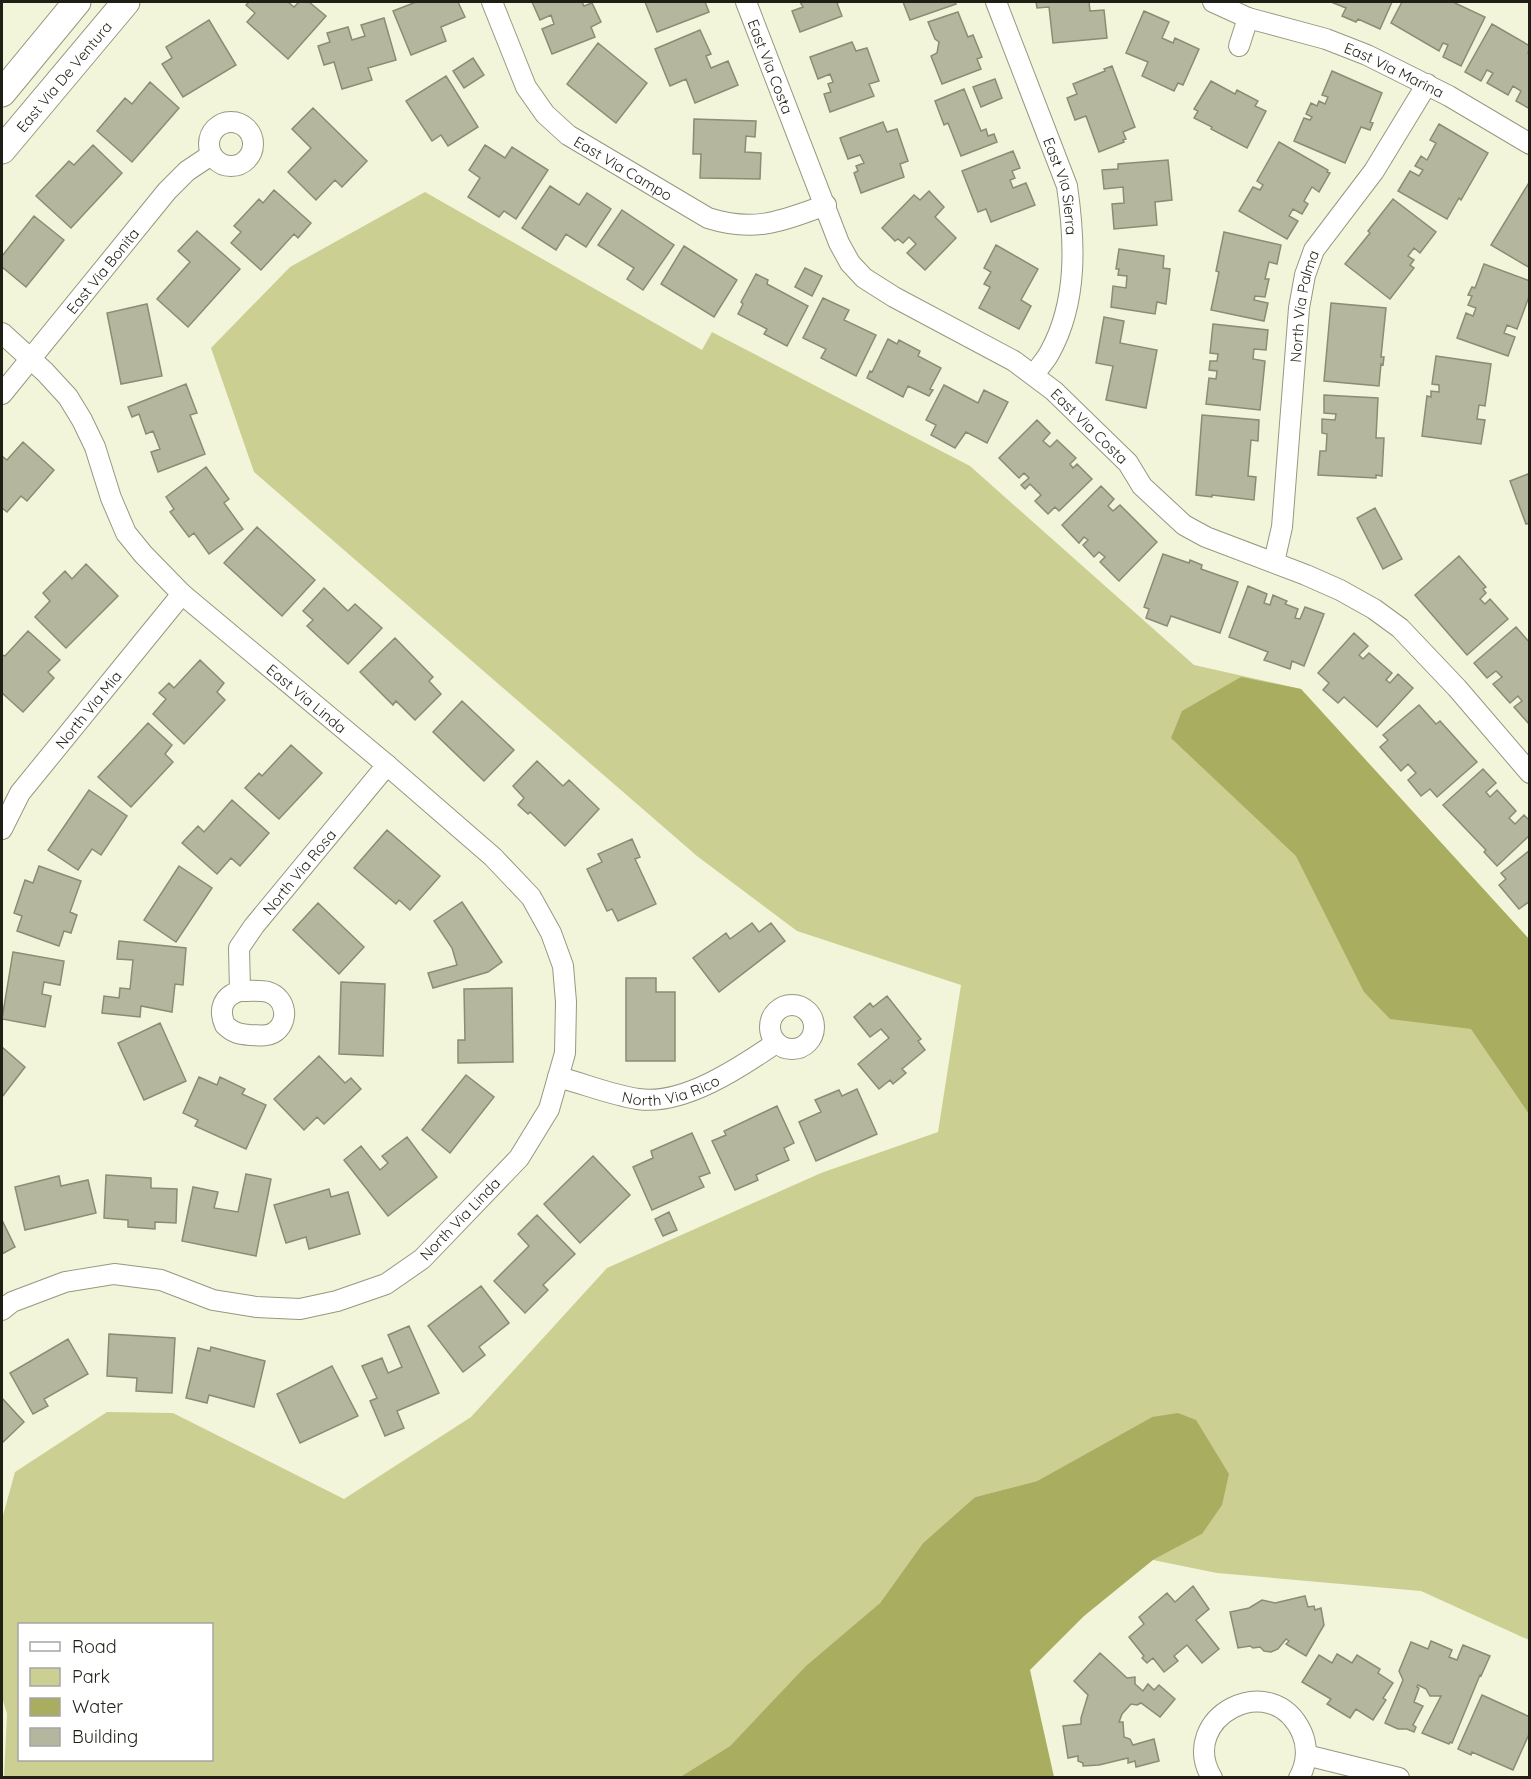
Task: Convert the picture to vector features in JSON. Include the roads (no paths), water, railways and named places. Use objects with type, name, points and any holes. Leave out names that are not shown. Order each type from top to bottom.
[{"type":"main road","points":[[2,93],[77,2]]},
{"type":"main road","name":"East Via De Ventura","points":[[2,150],[126,2]]},
{"type":"street","name":"East Via Campo","points":[[492,2],[526,87],[545,114],[568,135],[708,218],[729,225],[748,226],[776,223],[826,205]]},
{"type":"street","name":"East Via Costa","points":[[746,2],[839,243],[850,263],[864,278],[894,297],[1014,361],[1034,375],[1112,446],[1128,463],[1143,486],[1184,525],[1206,537],[1340,590],[1374,609],[1400,628],[1443,673],[1530,773]]},
{"type":"street","name":"East Via Sierra","points":[[996,2],[1067,186],[1072,218],[1073,254],[1070,291],[1062,325],[1050,352],[1034,375]]},
{"type":"street","name":"East Via Marina","points":[[1213,2],[1248,18],[1326,39],[1367,55],[1427,84],[1530,144]]},
{"type":"street","points":[[1239,46],[1248,18]]},
{"type":"street","name":"North Via Palma","points":[[1274,562],[1282,527],[1299,308],[1305,275],[1314,250],[1374,171],[1427,84]]},
{"type":"street","name":"East Via Bonita","points":[[2,394],[168,191],[187,171],[212,155]]},
{"type":"street","name":"East Via Linda","points":[[2,333],[68,397],[96,447],[111,498],[126,533],[143,555],[182,594],[387,765],[493,857],[531,897],[564,966],[565,1053],[558,1077]]},
{"type":"street","name":"North Via Mia","points":[[2,829],[20,793],[182,594]]},
{"type":"street","name":"North Via Rosa","points":[[240,991],[239,948],[254,926],[387,765]]},
{"type":"street","name":"North Via Rico","points":[[558,1077],[641,1100],[670,1098],[705,1085],[746,1064],[776,1042]]},
{"type":"street","name":"North Via Linda","points":[[2,1310],[12,1302],[65,1282],[114,1274],[161,1280],[213,1300],[256,1307],[300,1309],[338,1301],[386,1284],[422,1259],[519,1158],[549,1109],[558,1077]]},
{"type":"street","points":[[1212,1778],[1204,1755],[1206,1738],[1213,1723],[1224,1711],[1239,1703],[1256,1701],[1272,1704],[1287,1712],[1298,1724],[1304,1739],[1306,1755],[1299,1778]]},
{"type":"street","points":[[1306,1755],[1399,1778]]},
{"type":"water","points":[[1241,677],[1301,689],[1529,939],[1529,1114],[1471,1029],[1390,1019],[1364,992],[1296,856],[1171,738],[1182,711]]},
{"type":"water","points":[[1178,1413],[1196,1420],[1229,1474],[1222,1505],[1202,1534],[1153,1560],[1084,1616],[1030,1670],[1054,1777],[680,1777],[730,1746],[806,1666],[880,1603],[923,1543],[975,1497],[1037,1481],[1152,1417]]}]
